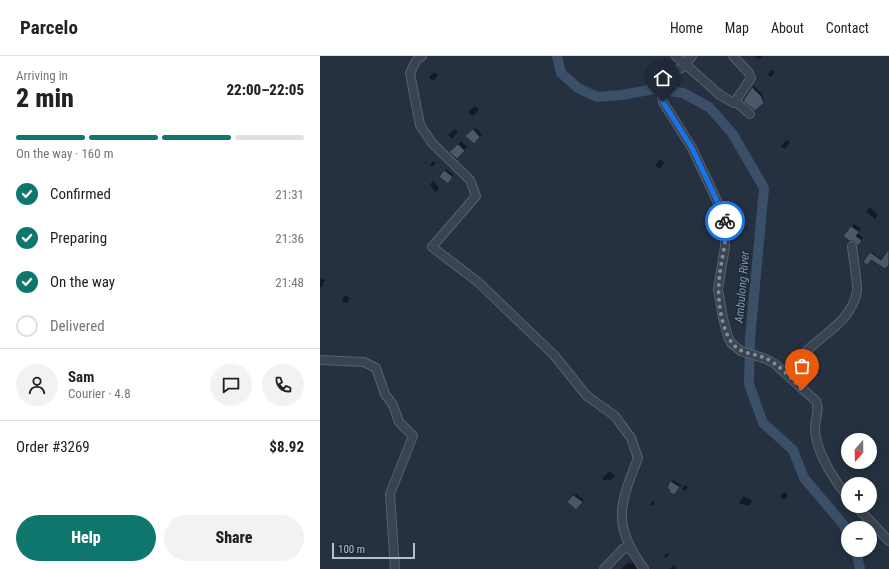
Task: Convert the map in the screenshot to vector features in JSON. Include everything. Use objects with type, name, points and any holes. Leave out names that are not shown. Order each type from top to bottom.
[{"type":"street","points":[[422,56],[416,60],[410,73],[420,126],[432,143],[470,180],[476,196],[432,247],[478,282],[554,355],[588,396],[615,416],[631,438],[638,458],[627,487],[621,515],[622,525],[631,549],[644,569]]},
{"type":"street","points":[[676,56],[687,64],[720,95],[731,102],[735,101],[750,114]]},
{"type":"street","points":[[692,56],[687,64],[664,77],[660,84],[662,99],[692,148],[723,216],[726,229],[725,247],[718,289],[722,318],[726,332],[736,348],[750,354],[766,358],[816,401],[817,408],[815,432],[824,461],[841,488]]},
{"type":"street","points":[[734,56],[749,73],[751,78],[735,101]]},
{"type":"street","points":[[790,378],[801,356],[839,325],[846,316],[857,291],[852,246]]},
{"type":"street","points":[[320,360],[364,362],[376,368],[385,394],[393,405],[399,422],[413,436],[390,494],[395,569]]},
{"type":"street","points":[[863,513],[889,541]]},
{"type":"street","points":[[604,569],[624,548],[631,549]]},
{"type":"building","points":[[752,87],[761,96],[764,103],[755,111],[743,101]]},
{"type":"building","points":[[473,129],[480,137],[474,144],[465,136]]},
{"type":"building","points":[[458,144],[465,151],[457,159],[449,152]]},
{"type":"building","points":[[444,170],[453,177],[448,184],[439,177]]},
{"type":"building","points":[[851,226],[859,232],[856,236],[862,241],[858,246],[854,241],[849,241],[843,236]]},
{"type":"building","points":[[889,249],[889,265],[885,269],[871,260],[867,265],[863,262],[870,252],[881,260]]},
{"type":"building","points":[[670,481],[680,487],[674,495],[669,492],[670,490],[667,488]]},
{"type":"building","points":[[573,495],[583,502],[576,510],[567,502]]},
{"type":"waterway","name":"Ambulong River","points":[[557,56],[561,73],[578,88],[597,97],[622,95],[654,89],[683,93],[709,107],[732,133],[764,188],[750,339],[749,384],[763,423],[793,450],[804,478],[841,522]]},
{"type":"waterway","name":"Ambulong River","points":[[857,557],[860,569]]},
{"type":"way so far","points":[[725,221],[725,247],[718,289],[722,318],[728,337],[736,348],[741,351],[766,358],[775,364],[802,390]]},
{"type":"route","points":[[663,102],[684,133],[692,148],[725,221]]}]
